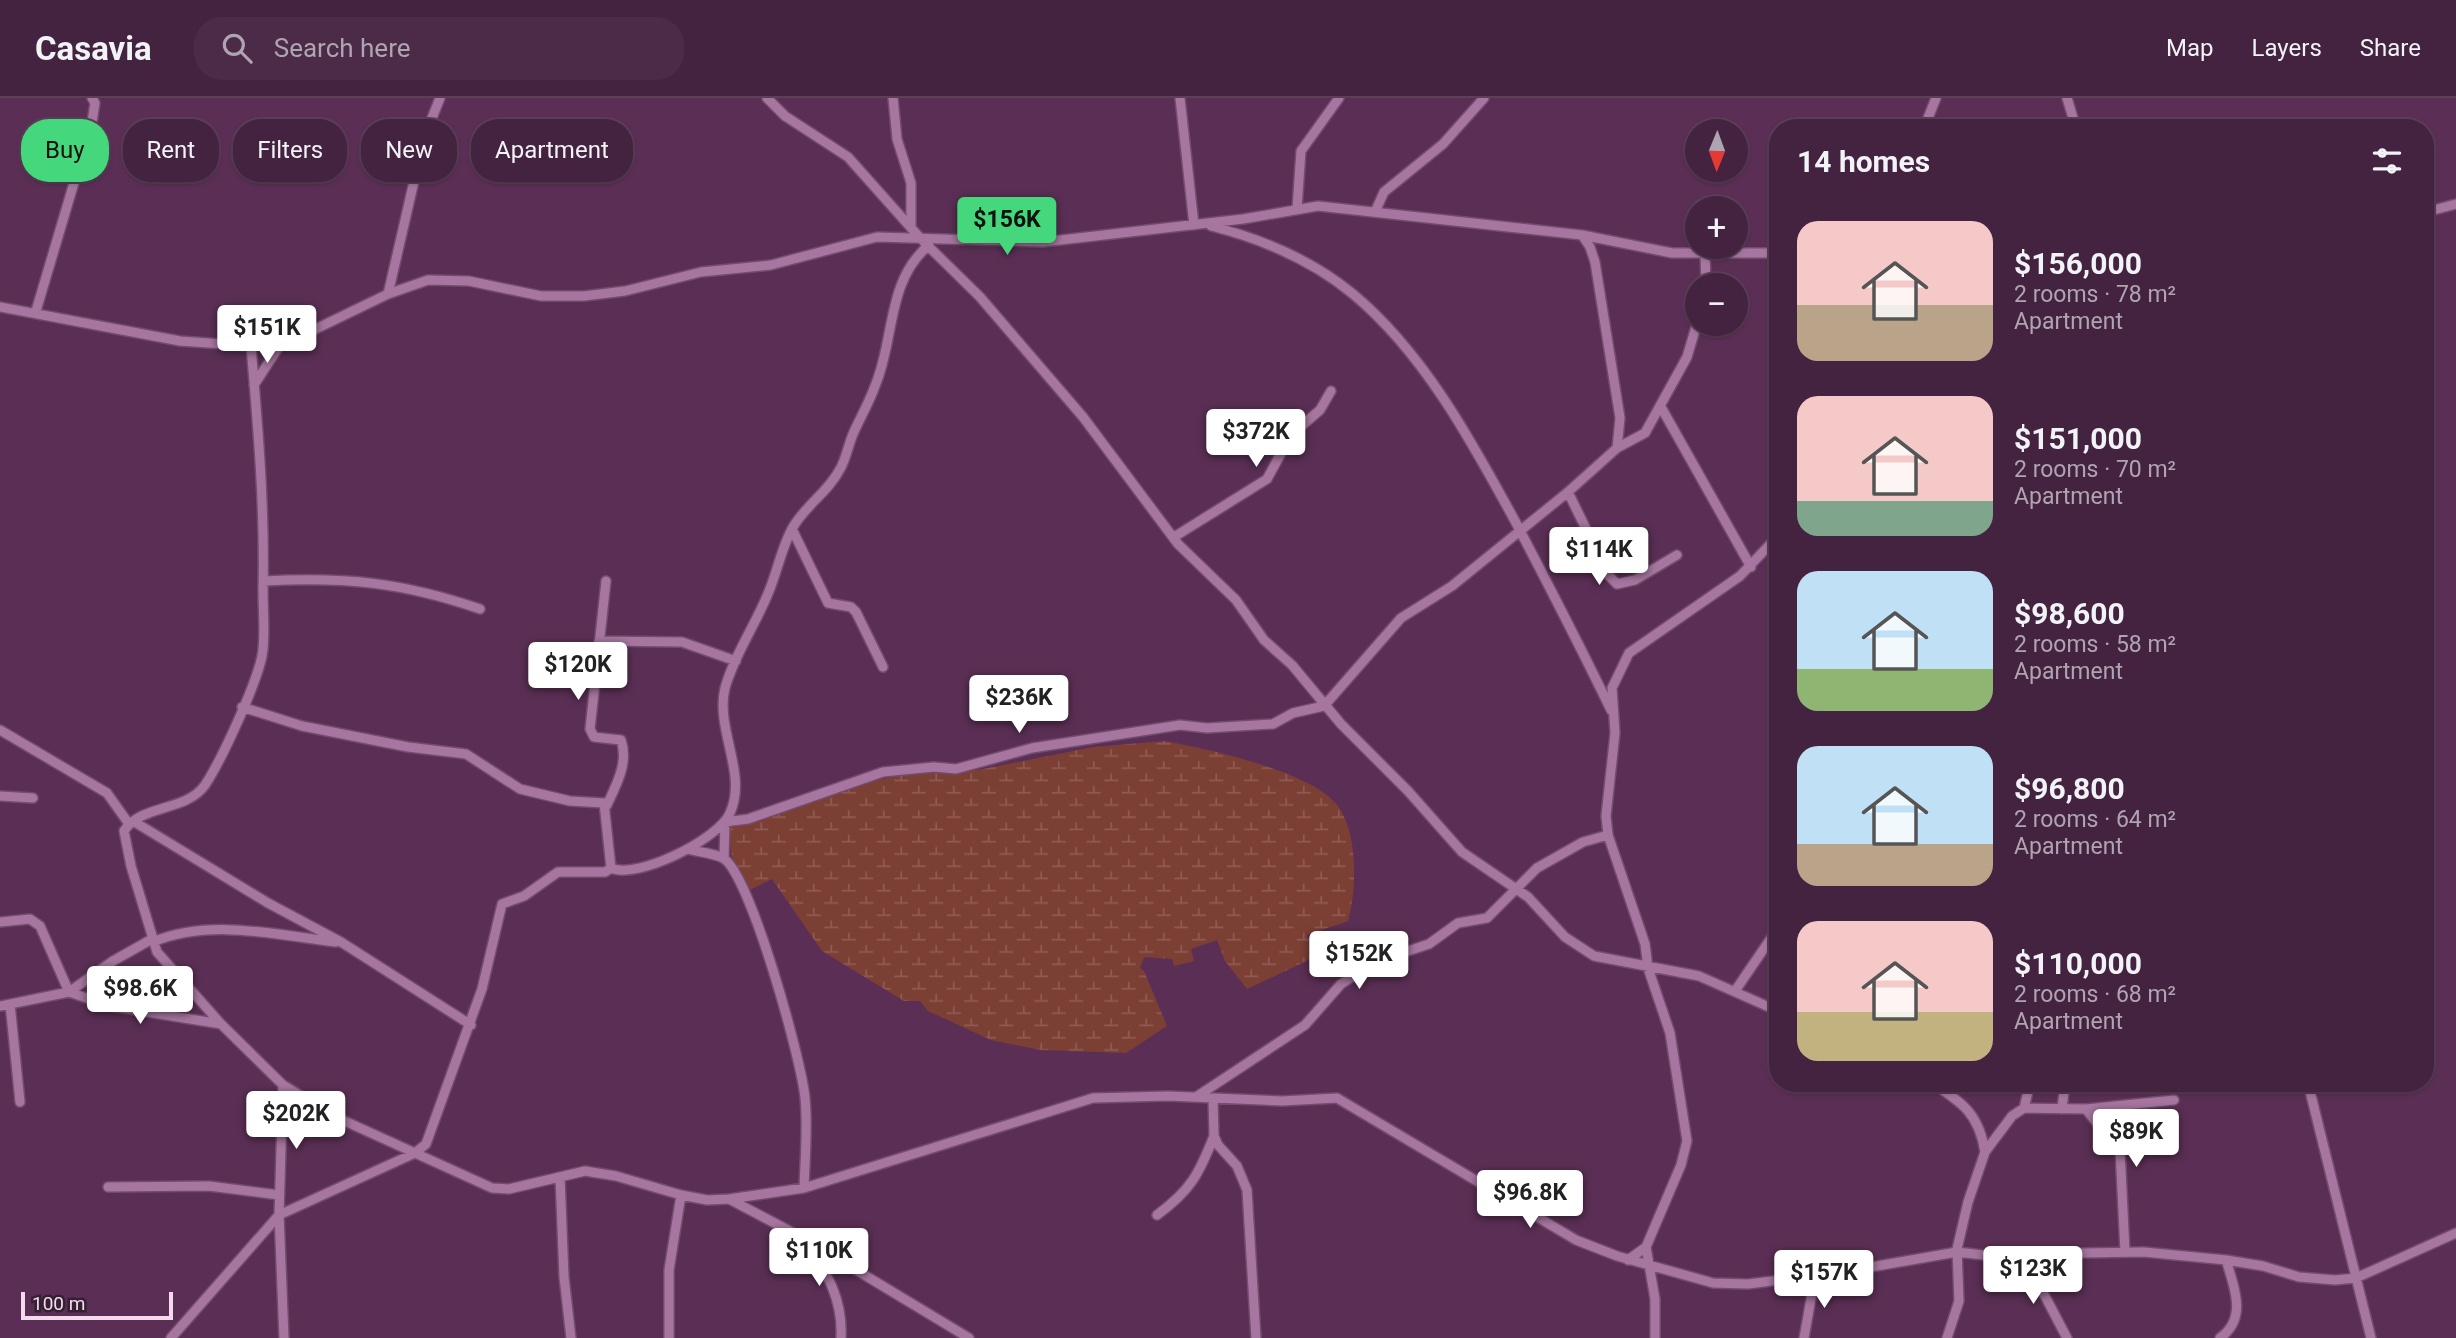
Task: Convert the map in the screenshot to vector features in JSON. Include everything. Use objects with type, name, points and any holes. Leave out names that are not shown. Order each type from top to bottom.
[{"type":"street","points":[[36,311],[92,122],[95,103],[92,98]]},
{"type":"street","points":[[388,294],[425,138],[440,98]]},
{"type":"street","points":[[767,98],[785,116],[849,157],[911,228],[980,297],[1075,408],[1190,557],[1236,600],[1264,640],[1300,674],[1324,706],[1408,791],[1462,852],[1516,887],[1552,925],[1581,949],[1603,959],[1699,976],[1769,1007]]},
{"type":"street","points":[[893,98],[897,139],[911,183],[911,228]]},
{"type":"street","points":[[1180,98],[1199,224]]},
{"type":"street","points":[[1297,208],[1301,151],[1339,98]]},
{"type":"street","points":[[1375,212],[1384,192],[1443,144],[1484,98]]},
{"type":"street","points":[[1928,119],[1936,98]]},
{"type":"street","points":[[2067,98],[2073,119]]},
{"type":"street","points":[[2434,210],[2456,204]]},
{"type":"street","points":[[0,307],[36,311],[170,340],[251,346],[282,342],[316,330],[413,283],[447,280],[541,296],[584,296],[625,291],[701,272],[771,265],[877,237],[925,242],[1043,242],[1261,216],[1318,206],[1582,235],[1672,253],[1685,253]]},
{"type":"street","points":[[1199,224],[1236,232],[1294,256],[1366,305],[1447,402],[1465,429],[1549,583],[1613,713]]},
{"type":"street","points":[[1582,235],[1595,262],[1620,418],[1617,448]]},
{"type":"street","points":[[804,1188],[806,1099],[802,1073],[764,943],[739,880],[724,859],[725,822],[736,799],[724,695],[736,661],[767,596],[792,529],[839,472],[880,375],[897,295],[925,242]]},
{"type":"street","points":[[1748,253],[1769,253]]},
{"type":"street","points":[[611,868],[621,872],[636,869],[687,849],[725,822],[748,819],[856,784],[883,772],[934,766],[956,769],[1032,747],[1180,725],[1207,727],[1273,724],[1293,713],[1324,706],[1401,618],[1452,586],[1568,492],[1617,448],[1645,433],[1687,357],[1693,336]]},
{"type":"street","points":[[254,385],[282,342]]},
{"type":"street","points":[[251,346],[264,510],[263,650],[256,679],[214,771],[202,789],[191,798],[131,823],[124,840],[153,940],[157,952],[177,977],[283,1085],[338,1118],[501,1189],[597,1171],[681,1195],[707,1200],[729,1199],[804,1188],[1093,1098],[1196,1097],[1282,1101],[1337,1098],[1576,1240],[1628,1260],[1713,1283],[1748,1284],[1815,1276],[1957,1252],[2026,1260],[2083,1253],[2125,1252],[2226,1260],[2263,1266],[2299,1278],[2356,1278],[2456,1233]]},
{"type":"street","points":[[1174,537],[1267,479],[1291,435],[1320,410],[1331,391]]},
{"type":"street","points":[[1661,407],[1751,567]]},
{"type":"street","points":[[1568,492],[1609,576],[1617,584],[1635,580],[1677,555]]},
{"type":"street","points":[[792,529],[828,603],[850,607],[856,612],[883,667]]},
{"type":"street","points":[[1628,1260],[1646,1247],[1674,1183],[1687,1141],[1670,1033],[1648,968],[1645,944],[1608,835],[1607,808],[1615,733],[1612,688],[1629,653],[1751,567],[1769,546]]},
{"type":"street","points":[[264,581],[324,578],[368,580],[443,597],[480,610]]},
{"type":"street","points":[[606,581],[591,733],[594,737],[621,740],[623,748],[619,779],[607,805],[611,868]]},
{"type":"street","points":[[600,641],[682,642],[736,661]]},
{"type":"street","points":[[242,707],[302,726],[408,747],[466,754],[520,789],[570,801],[607,805]]},
{"type":"street","points":[[0,730],[107,793],[131,823],[341,942],[471,1025]]},
{"type":"street","points":[[0,796],[33,798]]},
{"type":"street","points":[[1196,1097],[1305,1025],[1341,984],[1378,961],[1430,944],[1458,923],[1487,918],[1516,887],[1550,859],[1583,842],[1608,835]]},
{"type":"street","points":[[687,849],[724,859]]},
{"type":"street","points":[[172,1338],[279,1215],[415,1153],[426,1144],[433,1132],[439,1103],[471,1025],[502,904],[524,896],[558,872],[605,872],[611,868]]},
{"type":"street","points":[[0,922],[30,919],[40,926],[69,992],[110,1006],[221,1024]]},
{"type":"street","points":[[20,1102],[5,1005],[69,992],[113,961],[153,940],[176,933],[200,929],[341,942]]},
{"type":"street","points":[[1735,990],[1769,941]]},
{"type":"street","points":[[283,1085],[279,1215],[284,1338]]},
{"type":"street","points":[[279,1215],[283,1085]]},
{"type":"street","points":[[1944,1092],[1968,1110],[1982,1129],[1985,1153]]},
{"type":"street","points":[[2024,1108],[2027,1092]]},
{"type":"street","points":[[2062,1109],[2064,1092]]},
{"type":"street","points":[[2310,1092],[2371,1338]]},
{"type":"street","points":[[1213,1098],[1214,1136],[1217,1145],[1237,1166],[1247,1190],[1256,1338]]},
{"type":"street","points":[[1947,1338],[1959,1301],[1957,1252],[1961,1224],[1985,1153],[2011,1116],[2024,1108],[2086,1109],[2174,1100]]},
{"type":"street","points":[[2086,1109],[2102,1130],[2116,1139],[2120,1149],[2125,1252]]},
{"type":"street","points":[[1982,1129],[2003,1128]]},
{"type":"street","points":[[1157,1215],[1184,1196],[1194,1183],[1214,1136]]},
{"type":"street","points":[[560,1177],[564,1277],[571,1338]]},
{"type":"street","points":[[108,1187],[209,1186],[279,1195]]},
{"type":"street","points":[[669,1338],[669,1270],[681,1195]]},
{"type":"street","points":[[729,1199],[803,1238],[969,1338]]},
{"type":"street","points":[[803,1238],[831,1280],[837,1295],[841,1338]]},
{"type":"street","points":[[1646,1247],[1651,1267],[1655,1338]]},
{"type":"street","points":[[2026,1260],[2067,1338]]},
{"type":"street","points":[[2220,1338],[2235,1320],[2237,1308],[2226,1260]]},
{"type":"street","points":[[1804,1338],[1815,1276]]},
{"type":"green space","points":[[1165,741],[1258,763],[1306,782],[1325,793],[1338,806],[1349,831],[1354,862],[1353,893],[1348,921],[1307,935],[1315,957],[1247,989],[1225,961],[1217,940],[1191,949],[1194,961],[1174,966],[1172,959],[1144,957],[1140,968],[1144,971],[1167,1026],[1126,1053],[1041,1050],[991,1040],[928,1011],[920,1001],[904,1001],[822,951],[772,879],[748,891],[733,866],[728,826],[819,788],[865,783],[916,772],[978,770],[1093,747]]}]
